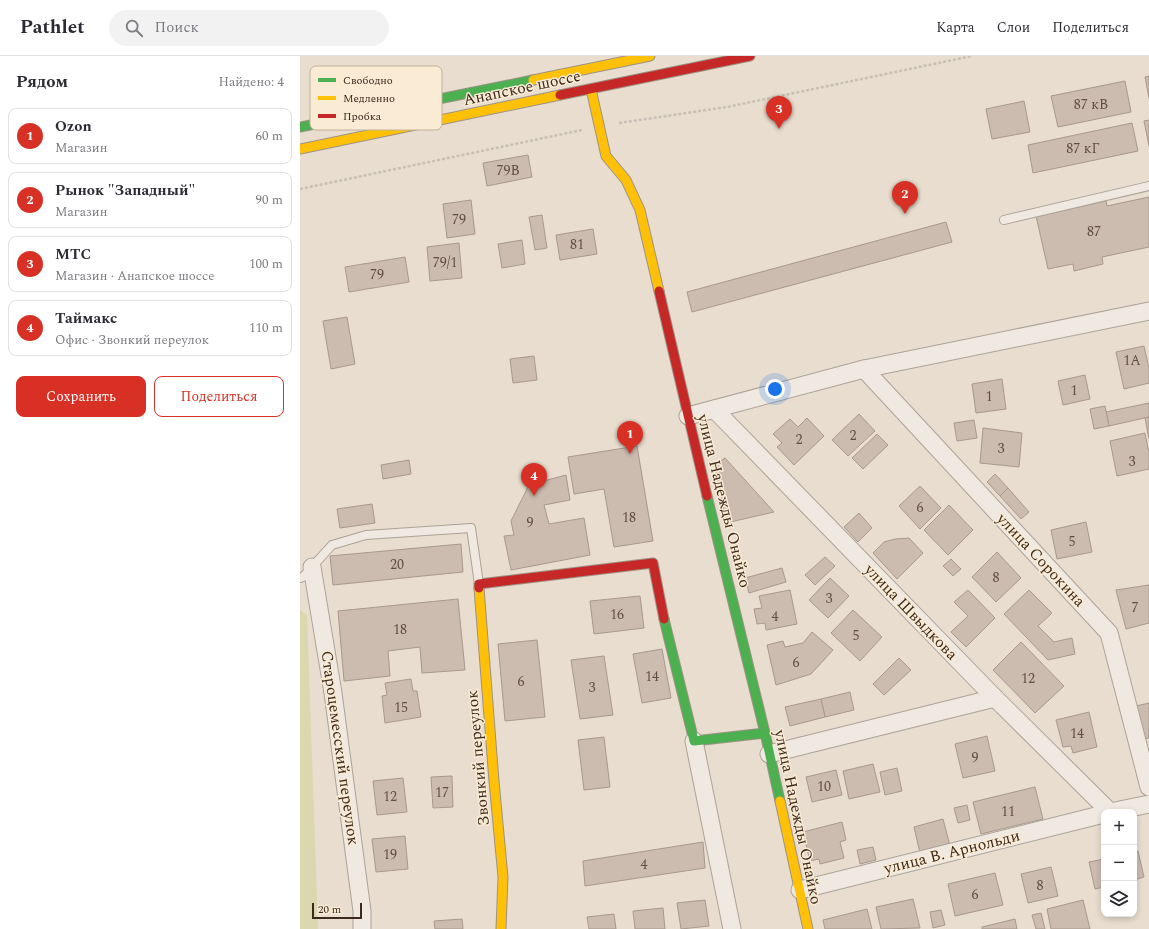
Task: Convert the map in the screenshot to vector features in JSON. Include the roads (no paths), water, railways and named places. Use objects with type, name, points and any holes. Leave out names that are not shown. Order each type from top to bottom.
[{"type":"main road","name":"Анапское шоссе","points":[[442,98],[650,56]]},
{"type":"main road","name":"Анапское шоссе","points":[[442,120],[750,56]]},
{"type":"main road","name":"улица Надежды Онайко","points":[[591,89],[598,126],[606,156],[626,180],[640,210],[688,416],[765,732],[808,929]]},
{"type":"main road","name":"Анапское шоссе","points":[[300,127],[310,125]]},
{"type":"main road","name":"Анапское шоссе","points":[[300,149],[392,130]]},
{"type":"main road","points":[[479,584],[653,564],[661,606],[694,741],[765,732]]},
{"type":"main road","name":"Звонкий переулок","points":[[479,584],[503,877],[501,929]]},
{"type":"street","points":[[688,416],[864,369],[1149,311]]},
{"type":"street","name":"улица Сорокина","points":[[864,369],[1109,633],[1149,787]]},
{"type":"street","name":"улица Швыдкова","points":[[714,409],[995,698],[1107,809]]},
{"type":"street","name":"Староцемесский переулок","points":[[306,572],[334,701],[362,911],[362,929]]},
{"type":"street","points":[[769,754],[995,698]]},
{"type":"street","points":[[694,741],[732,929]]},
{"type":"street","points":[[1125,809],[1149,804]]},
{"type":"street","name":"улица В. Арнольди","points":[[800,890],[1101,815]]},
{"type":"lane","points":[[1004,220],[1149,186]]},
{"type":"lane","points":[[306,572],[332,545],[366,535],[471,528],[479,584]]},
{"type":"place","name":"МТС","points":[[779,129]]},
{"type":"place","name":"Рынок \"Западный\"","points":[[905,214]]},
{"type":"place","name":"Ozon","points":[[630,454]]},
{"type":"place","name":"Таймакс","points":[[534,496]]}]
